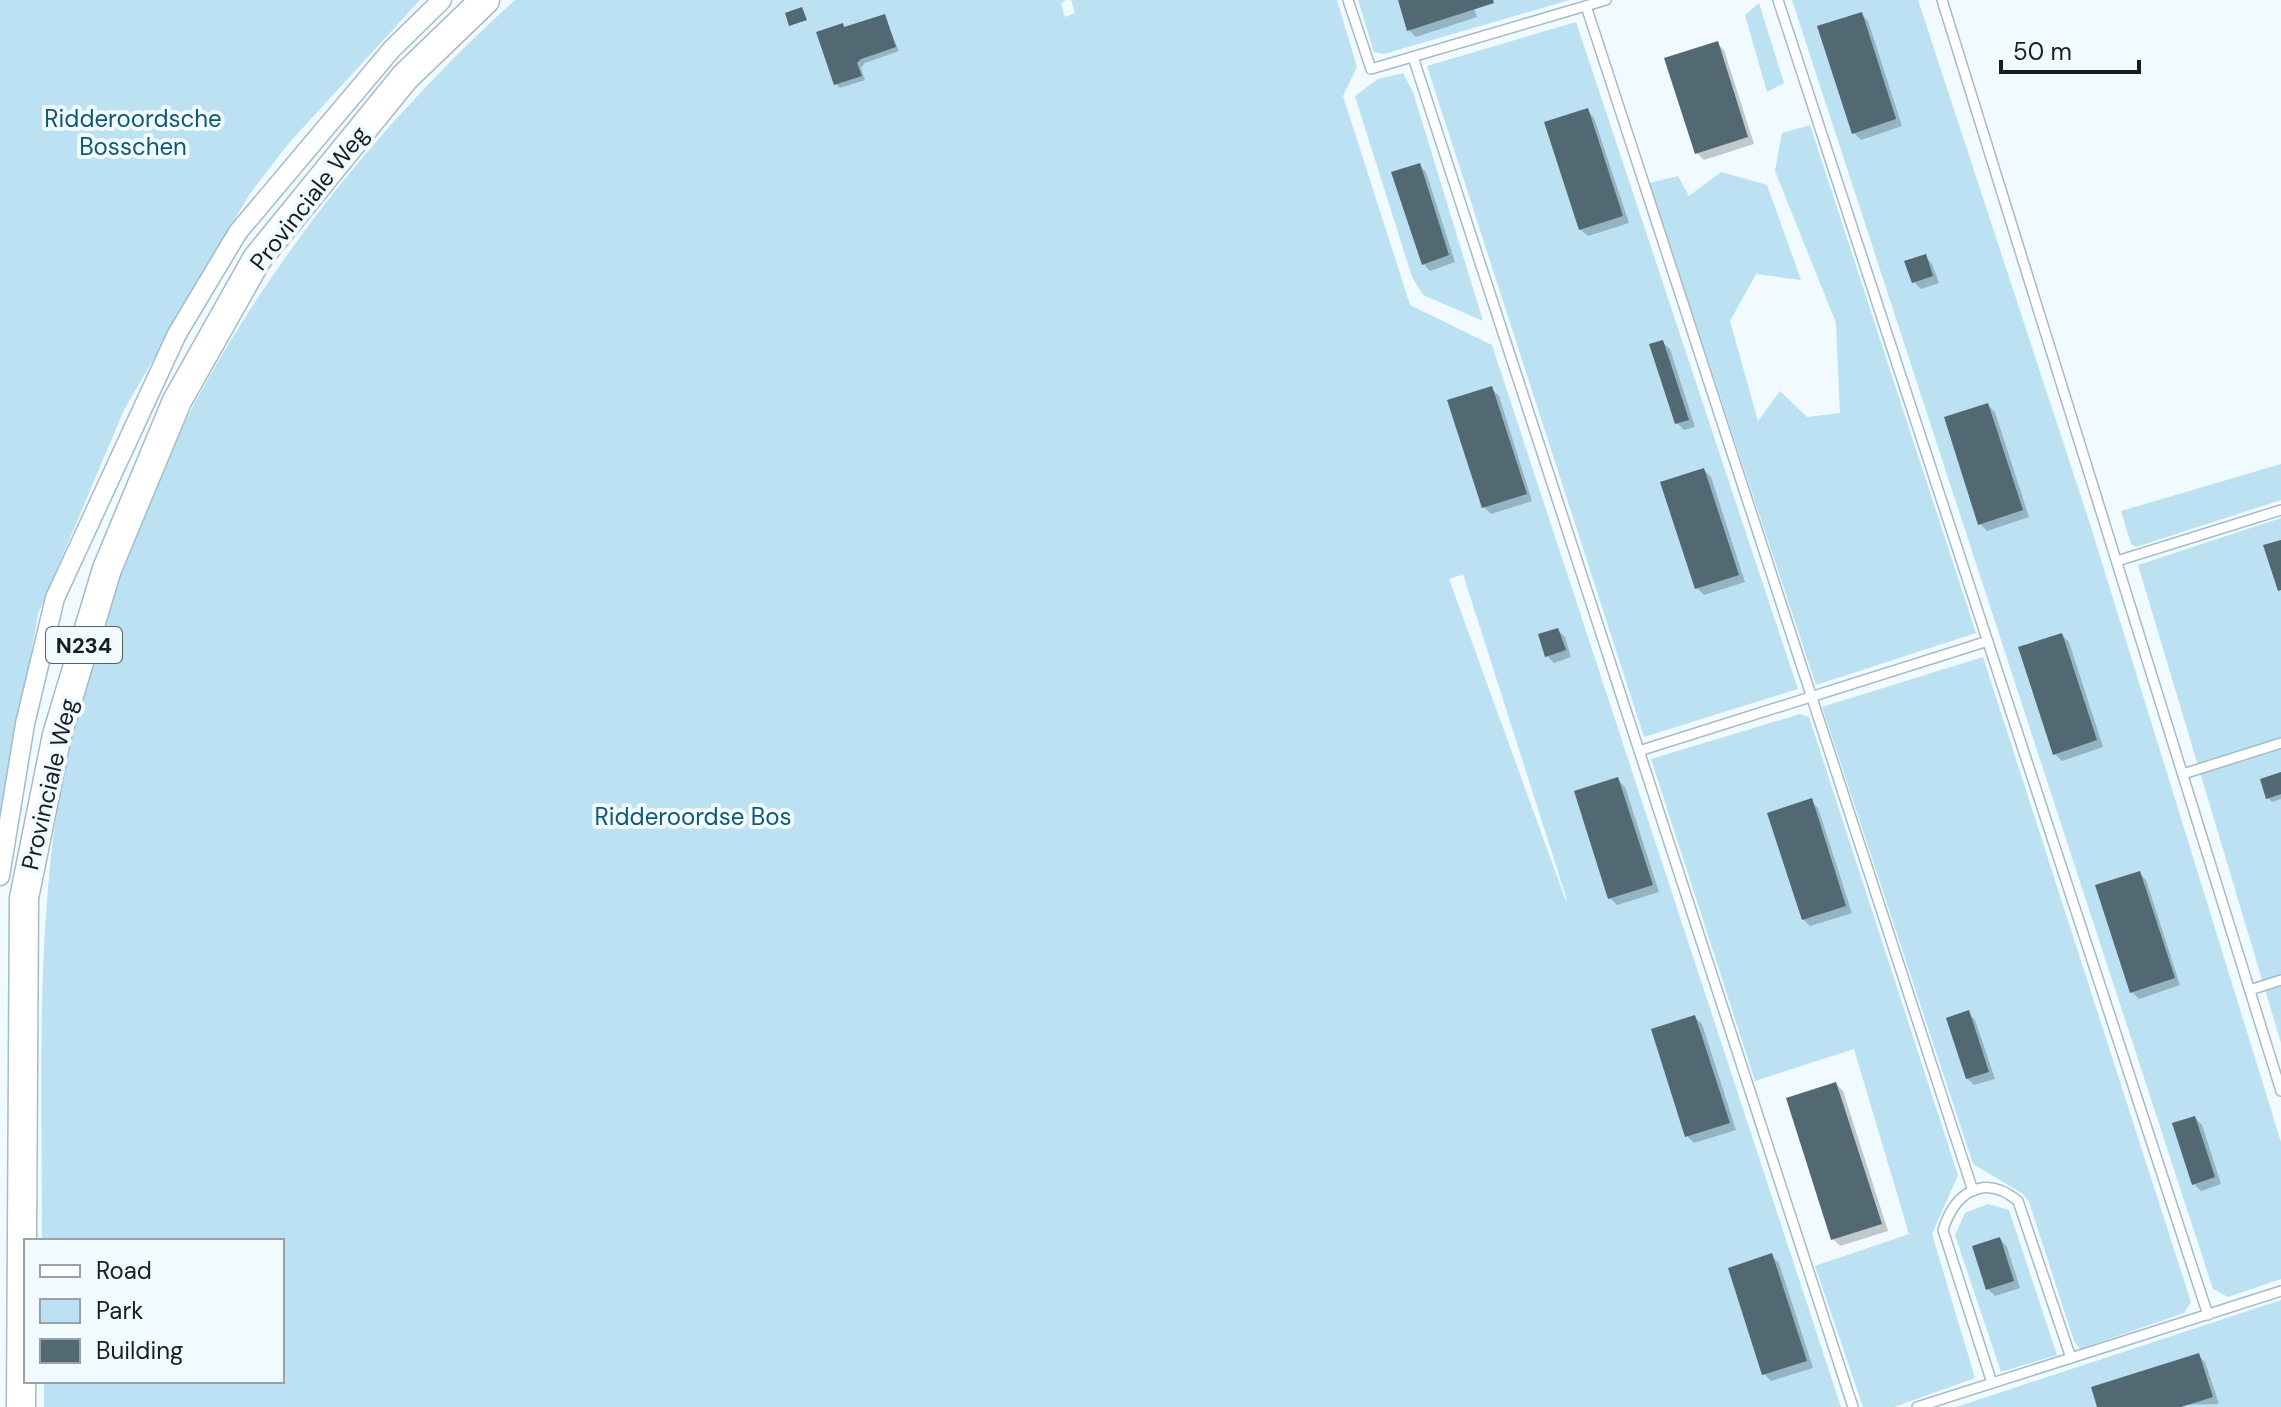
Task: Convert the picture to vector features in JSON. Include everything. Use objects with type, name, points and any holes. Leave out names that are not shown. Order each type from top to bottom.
[{"type":"main road","name":"Provinciale Weg","points":[[21,1407],[24,898],[57,735],[107,569],[177,401],[257,259],[405,77],[485,0]]},
{"type":"street","name":"Provinciale Weg","points":[[0,876],[25,724],[55,598],[177,334],[238,232],[392,49],[442,0]]},
{"type":"lane","points":[[1348,0],[1371,69],[1606,0]]},
{"type":"lane","points":[[1778,0],[2208,1315]]},
{"type":"lane","points":[[1942,0],[2281,1091]]},
{"type":"lane","points":[[1586,6],[1973,1191]]},
{"type":"lane","points":[[1413,57],[1853,1407]]},
{"type":"lane","points":[[2117,561],[2281,510]]},
{"type":"lane","points":[[1639,751],[1988,641]]},
{"type":"lane","points":[[2183,774],[2281,743]]},
{"type":"lane","points":[[2250,990],[2281,980]]},
{"type":"lane","points":[[1992,1383],[1943,1230],[1948,1212],[1961,1196],[1973,1191],[1987,1187],[2004,1190],[2018,1201],[2071,1358]]},
{"type":"lane","points":[[1917,1407],[2281,1291]]},
{"type":"green space","name":"Ridderoordsche Bosschen","points":[[0,0],[420,0],[288,144],[249,195],[124,410],[38,614],[0,830]]},
{"type":"green space","name":"Ridderoordse Bos","points":[[515,0],[1067,0],[1061,3],[1065,17],[1075,13],[1071,0],[1337,0],[1357,67],[1343,96],[1410,305],[1492,345],[1841,1407],[44,1407],[44,1383],[284,1383],[284,1239],[42,1239],[42,989],[53,839],[74,718],[108,600],[153,487],[208,379],[273,275],[346,177],[427,85]],"holes":[[[1463,574],[1567,900],[1449,579]]]},
{"type":"green space","points":[[1358,0],[1570,0],[1384,54],[1374,52]]},
{"type":"green space","points":[[1792,0],[1918,0],[2090,524],[2281,1142],[2281,1279],[2228,1297],[2213,1289]]},
{"type":"green space","points":[[1759,3],[1784,83],[1767,92],[1745,15]]},
{"type":"green space","points":[[1576,22],[1798,689],[1644,737],[1427,66]]},
{"type":"green space","points":[[1403,73],[1413,92],[1483,321],[1423,295],[1412,277],[1355,96],[1378,79]]},
{"type":"green space","points":[[1810,125],[1976,633],[1816,685],[1649,183],[1678,176],[1689,196],[1721,172],[1767,185],[1801,280],[1756,274],[1730,321],[1758,421],[1780,391],[1807,417],[1840,413],[1836,323],[1775,171],[1782,133]]},
{"type":"green space","points":[[2281,464],[2281,500],[2136,547],[2131,544],[2121,511]]},
{"type":"green space","points":[[2281,518],[2281,1043],[2138,565]]},
{"type":"green space","points":[[1983,657],[2191,1302],[2184,1313],[2080,1349],[2074,1341],[2029,1202],[2023,1194],[1973,1164],[1822,707]]},
{"type":"green space","points":[[1800,714],[1809,717],[1958,1175],[1932,1234],[1975,1378],[1894,1407],[1863,1407],[1815,1266],[1909,1234],[1854,1049],[1755,1081],[1651,759]]},
{"type":"green space","points":[[1988,1204],[2009,1210],[2057,1355],[2001,1372],[1955,1235],[1965,1213]]},
{"type":"green space","points":[[2281,1300],[2281,1407],[1956,1407]]},
{"type":"building","points":[[1398,0],[1493,0],[1494,3],[1407,31]]},
{"type":"building","points":[[802,7],[807,20],[789,26],[785,13]]},
{"type":"building","points":[[1862,12],[1896,119],[1852,134],[1817,26]]},
{"type":"building","points":[[885,14],[896,47],[861,59],[857,63],[862,76],[834,85],[816,32]]},
{"type":"building","points":[[1718,41],[1748,137],[1695,154],[1664,58]]},
{"type":"building","points":[[1588,108],[1623,216],[1579,230],[1544,122]]},
{"type":"building","points":[[1420,163],[1449,255],[1422,265],[1391,172]]},
{"type":"building","points":[[1926,254],[1933,276],[1912,283],[1904,261]]},
{"type":"building","points":[[1663,340],[1689,420],[1675,424],[1649,344]]},
{"type":"building","points":[[1492,386],[1527,494],[1482,508],[1447,400]]},
{"type":"building","points":[[1988,403],[2023,510],[1978,525],[1944,417]]},
{"type":"building","points":[[1704,468],[1739,575],[1695,589],[1660,482]]},
{"type":"building","points":[[2281,540],[2281,590],[2278,591],[2263,545]]},
{"type":"building","points":[[1558,628],[1566,650],[1545,657],[1538,634]]},
{"type":"building","points":[[2062,633],[2097,740],[2053,755],[2018,647]]},
{"type":"building","points":[[2281,772],[2281,794],[2266,799],[2260,779]]},
{"type":"building","points":[[1618,777],[1653,885],[1608,899],[1574,791]]},
{"type":"building","points":[[1812,798],[1846,906],[1802,920],[1767,813]]},
{"type":"building","points":[[2140,871],[2175,978],[2130,993],[2095,885]]},
{"type":"building","points":[[1969,1010],[1989,1072],[1966,1079],[1946,1018]]},
{"type":"building","points":[[1695,1015],[1730,1123],[1685,1137],[1651,1029]]},
{"type":"building","points":[[1836,1082],[1882,1224],[1831,1240],[1786,1098]]},
{"type":"building","points":[[2195,1116],[2215,1177],[2192,1185],[2172,1123]]},
{"type":"building","points":[[2000,1237],[2014,1281],[1986,1290],[1972,1246]]},
{"type":"building","points":[[1772,1253],[1807,1361],[1762,1375],[1728,1268]]},
{"type":"building","points":[[2199,1353],[2213,1397],[2181,1407],[2097,1407],[2091,1387]]}]
